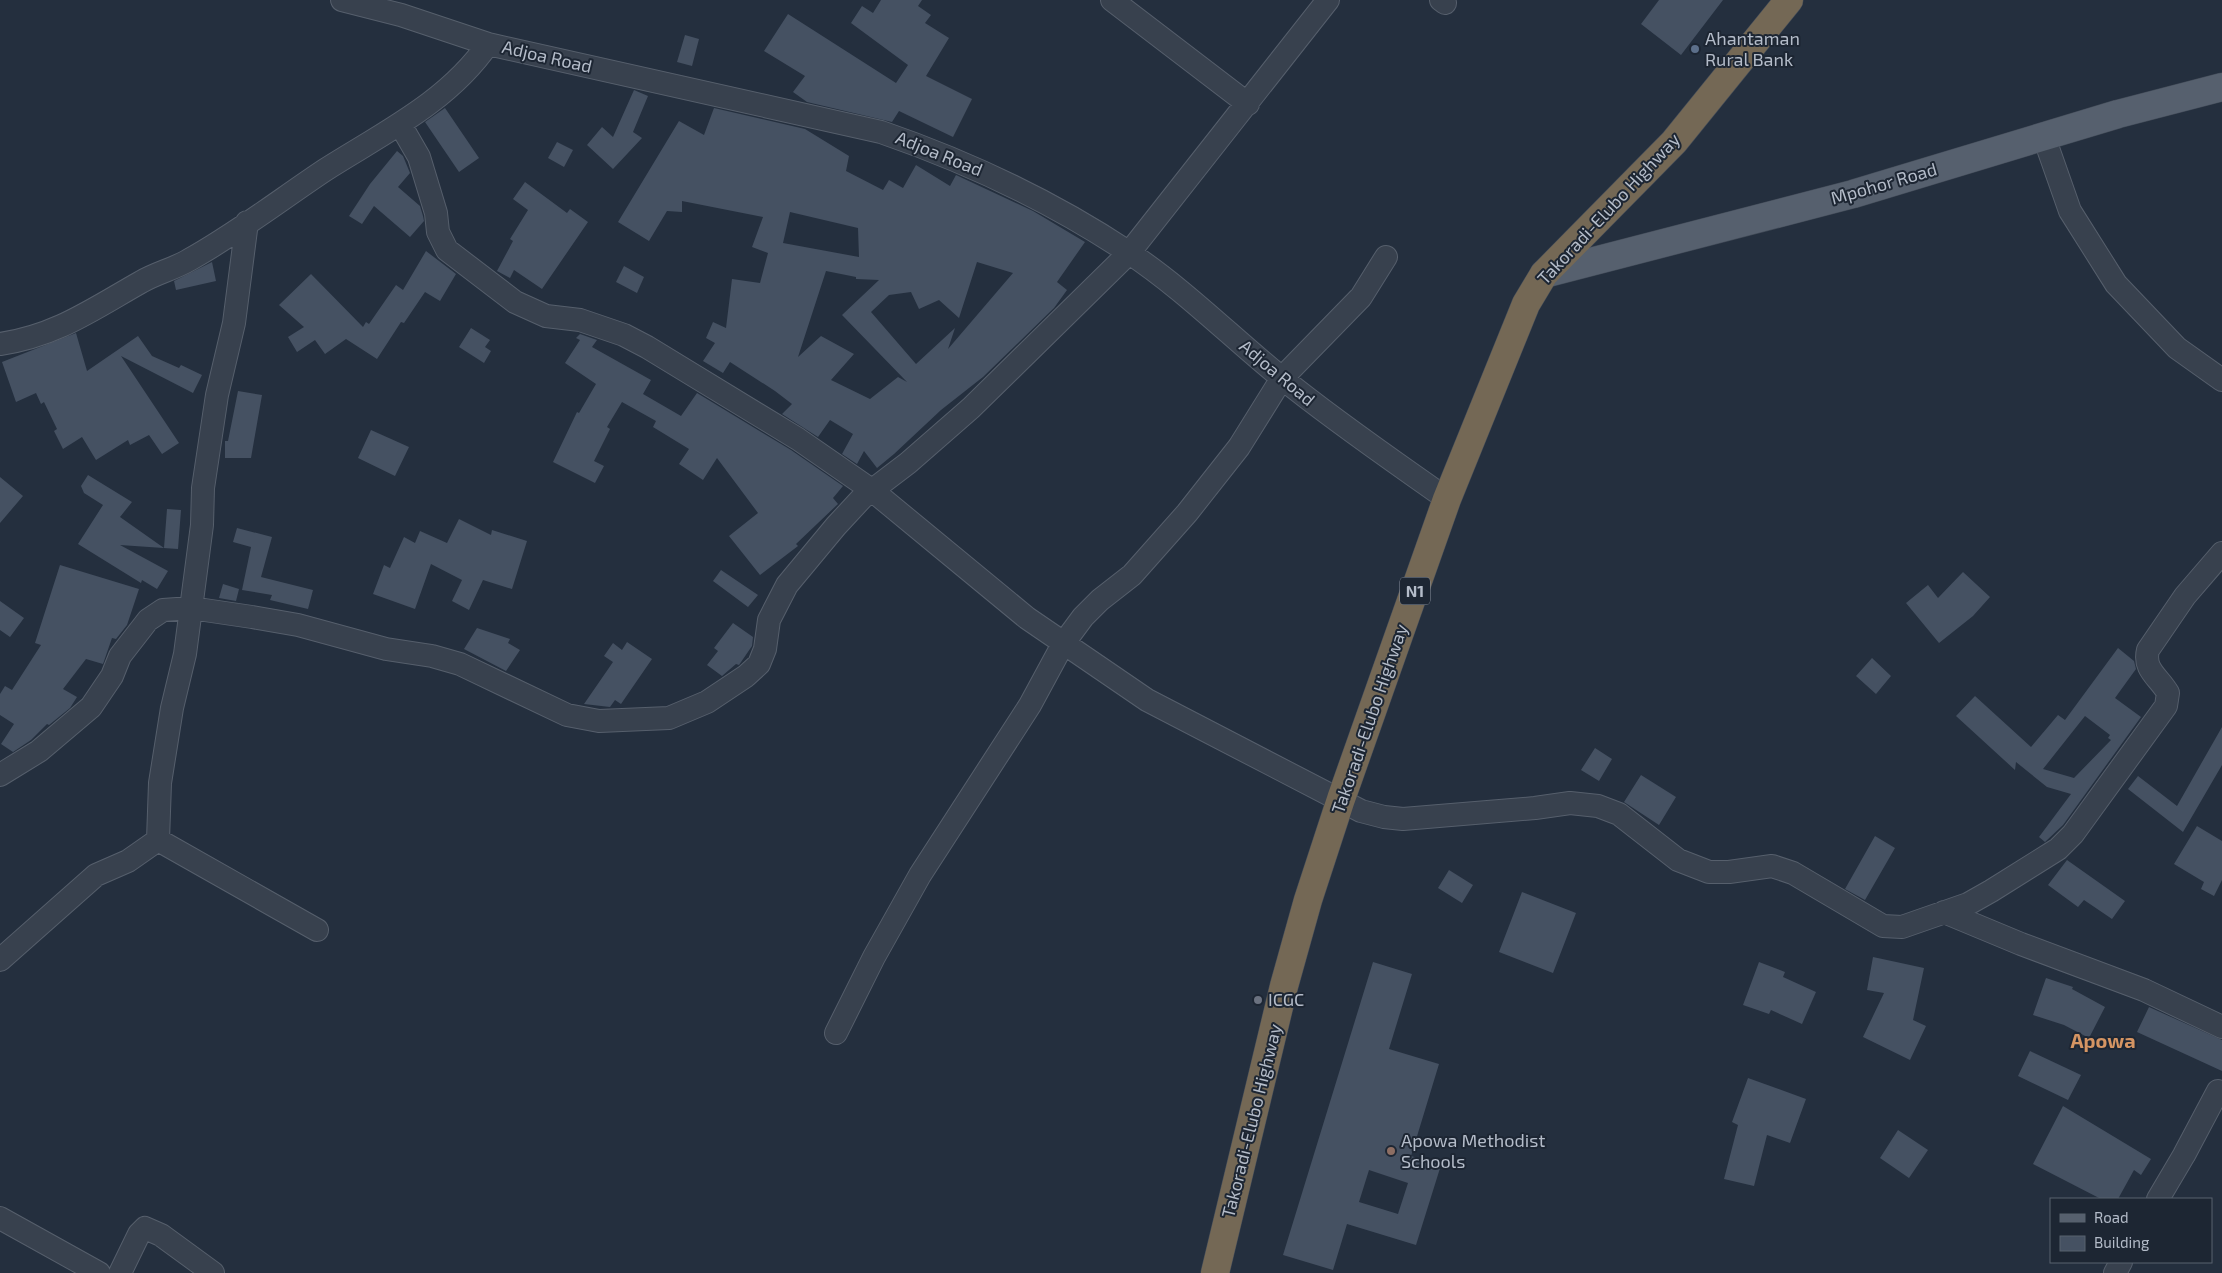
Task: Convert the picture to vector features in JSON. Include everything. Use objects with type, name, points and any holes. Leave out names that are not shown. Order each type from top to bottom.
[{"type":"highway","name":"Takoradi-Elubo Highway","points":[[1215,1273],[1284,986],[1308,900],[1341,799],[1447,499],[1526,304],[1544,274],[1674,142],[1789,0]]},
{"type":"main road","name":"Mpohor Road","points":[[1544,274],[1852,194],[2118,114],[2222,87]]},
{"type":"street","name":"Adjoa Road","points":[[342,0],[401,16],[488,44],[881,132],[941,152],[1015,187],[1073,218],[1129,253],[1197,304],[1329,416],[1447,499]]},
{"type":"street","points":[[1112,0],[1248,104]]},
{"type":"street","points":[[0,775],[39,751],[91,707],[112,676],[120,656],[148,620],[163,610],[191,608],[298,625],[386,649],[432,656],[460,664],[567,715],[599,720],[669,718],[707,702],[746,676],[759,664],[765,649],[769,620],[787,585],[852,507],[978,402],[1129,253],[1328,0]]},
{"type":"street","points":[[0,344],[23,341],[67,325],[141,282],[188,260],[400,124],[458,80],[476,61],[488,44]]},
{"type":"street","points":[[400,124],[419,157],[436,213],[438,232],[447,250],[515,302],[546,316],[580,320],[624,335],[647,348],[798,439],[873,491],[1027,618],[1147,700],[1361,811],[1384,817],[1403,819],[1535,808],[1570,803],[1598,806],[1619,814],[1678,860],[1709,872],[1729,872],[1772,866],[1786,870],[1883,926],[1902,927],[1968,904],[2058,850],[2074,834],[2166,706],[2168,693],[2148,667],[2146,660],[2148,650],[2185,596],[2222,553]]},
{"type":"street","points":[[2044,137],[2070,211],[2116,284],[2177,348],[2222,380]]},
{"type":"street","points":[[158,840],[160,783],[172,708],[185,654],[217,394],[234,323],[247,222]]},
{"type":"street","points":[[836,1033],[874,957],[920,875],[1030,705],[1063,644],[1082,617],[1132,575],[1187,513],[1239,447],[1282,378],[1361,297],[1386,257]]},
{"type":"street","points":[[158,840],[317,930]]},
{"type":"street","points":[[0,960],[96,875],[128,861],[158,840]]},
{"type":"street","points":[[1944,912],[2021,944],[2144,990],[2222,1027]]},
{"type":"street","points":[[2159,1198],[2184,1156],[2218,1091]]},
{"type":"street","points":[[0,1218],[99,1273]]},
{"type":"street","points":[[120,1273],[139,1234],[144,1228],[161,1235],[213,1273]]},
{"type":"building","points":[[881,0],[922,0],[918,6],[931,15],[925,23],[949,38],[926,76],[972,99],[953,137],[899,111],[892,122],[807,102],[793,92],[805,76],[764,51],[788,14],[896,83],[908,65],[851,23],[862,6],[873,13]]},
{"type":"building","points":[[1659,0],[1723,0],[1681,55],[1641,24]]},
{"type":"building","points":[[685,35],[699,39],[692,66],[677,62]]},
{"type":"building","points":[[634,90],[648,96],[633,132],[642,138],[613,169],[587,145],[602,127],[613,137]]},
{"type":"building","points":[[445,108],[479,158],[459,172],[425,122]]},
{"type":"building","points":[[714,108],[805,129],[849,156],[846,171],[883,190],[889,180],[903,188],[916,165],[950,186],[956,175],[1033,211],[1085,242],[1057,282],[1067,290],[1054,308],[983,377],[941,410],[877,468],[864,451],[857,464],[842,454],[853,434],[830,420],[818,437],[782,414],[792,404],[775,391],[730,362],[723,373],[703,361],[715,343],[706,338],[713,322],[726,328],[732,279],[760,283],[768,253],[752,247],[763,217],[682,201],[682,212],[667,211],[649,241],[618,222],[679,121],[704,135]],"holes":[[[790,212],[858,228],[859,257],[783,243]],[[977,262],[1013,273],[948,349],[955,328],[916,364],[871,312],[889,295],[911,292],[919,309],[939,300],[959,318]],[[826,271],[856,277],[856,279],[879,280],[842,315],[907,382],[898,377],[870,399],[831,380],[854,354],[821,336],[798,357]]]},
{"type":"building","points":[[557,142],[573,150],[564,167],[548,158]]},
{"type":"building","points":[[397,151],[403,156],[410,173],[398,187],[420,206],[424,221],[410,237],[374,206],[362,224],[349,216],[370,184]]},
{"type":"building","points":[[525,182],[567,213],[570,209],[588,222],[542,289],[514,270],[510,278],[497,271],[513,241],[510,239],[528,210],[513,199]]},
{"type":"building","points":[[426,251],[456,274],[440,301],[425,292],[404,323],[401,322],[377,359],[346,339],[325,354],[315,340],[297,352],[288,337],[304,327],[279,305],[311,274],[363,327],[366,322],[369,324],[396,285],[403,290]]},
{"type":"building","points":[[212,262],[216,281],[176,290],[174,281]]},
{"type":"building","points":[[624,266],[644,277],[637,293],[616,282]]},
{"type":"building","points":[[471,328],[490,340],[485,347],[491,351],[484,363],[459,347]]},
{"type":"building","points":[[76,333],[87,371],[138,336],[152,356],[179,368],[181,365],[202,375],[193,393],[121,356],[179,443],[162,454],[149,435],[130,445],[128,440],[96,460],[82,437],[63,449],[54,431],[57,429],[44,402],[41,404],[36,393],[16,402],[2,362]]},
{"type":"building","points":[[580,334],[597,340],[592,347],[651,380],[643,394],[681,416],[697,393],[791,450],[843,486],[833,498],[838,504],[796,544],[798,546],[760,575],[729,536],[758,513],[717,458],[703,480],[679,464],[689,449],[653,427],[656,421],[622,402],[607,427],[610,429],[594,461],[604,466],[595,483],[553,462],[577,412],[579,413],[596,384],[565,363],[580,340],[576,338]]},
{"type":"building","points":[[238,391],[262,395],[251,458],[225,458],[225,441],[228,441]]},
{"type":"building","points":[[371,430],[409,447],[395,476],[358,458]]},
{"type":"building","points":[[88,475],[132,502],[120,517],[164,548],[167,509],[181,510],[178,549],[120,545],[168,571],[157,589],[142,580],[141,583],[78,544],[103,505],[84,493],[81,486]]},
{"type":"building","points":[[0,477],[23,496],[0,523]]},
{"type":"building","points":[[459,519],[491,535],[492,530],[527,541],[512,589],[483,580],[469,610],[452,601],[462,580],[431,564],[415,609],[373,594],[384,565],[390,568],[404,537],[415,543],[420,531],[447,543]]},
{"type":"building","points":[[237,528],[272,537],[261,577],[313,590],[308,609],[270,600],[272,595],[242,590],[251,547],[233,542]]},
{"type":"building","points":[[60,565],[139,589],[127,625],[116,639],[112,638],[103,664],[86,659],[63,689],[77,697],[70,708],[13,752],[1,744],[14,724],[0,715],[0,694],[5,686],[12,690],[41,645],[35,643]]},
{"type":"building","points":[[721,570],[758,595],[748,607],[713,581]]},
{"type":"building","points":[[1963,572],[1990,597],[1973,616],[1939,643],[1906,603],[1928,585],[1938,598]]},
{"type":"building","points":[[223,584],[239,589],[236,601],[219,598]]},
{"type":"building","points":[[0,601],[24,618],[10,637],[0,630]]},
{"type":"building","points":[[733,623],[753,637],[752,646],[739,665],[736,664],[722,676],[707,665],[718,651],[714,648]]},
{"type":"building","points":[[477,628],[510,639],[508,643],[520,650],[506,671],[464,649]]},
{"type":"building","points":[[627,642],[652,659],[621,704],[615,700],[610,707],[584,704],[613,662],[604,656],[613,643],[622,650]]},
{"type":"building","points":[[2118,648],[2134,661],[2136,669],[2115,698],[2141,717],[2063,825],[2045,842],[2039,837],[2071,794],[2047,787],[2016,762],[2015,770],[1956,716],[1975,696],[2031,747],[2058,715],[2065,720]],"holes":[[[2085,716],[2110,735],[2108,738],[2111,740],[2074,778],[2043,769]]]},
{"type":"building","points":[[1872,658],[1891,676],[1876,694],[1856,676]]},
{"type":"building","points":[[2222,727],[2222,765],[2183,832],[2128,789],[2138,776],[2177,806]]},
{"type":"building","points":[[1595,748],[1612,759],[1599,781],[1581,770]]},
{"type":"building","points":[[1641,775],[1676,797],[1659,825],[1624,802]]},
{"type":"building","points":[[2197,826],[2222,841],[2222,880],[2214,896],[2201,889],[2204,882],[2174,864]]},
{"type":"building","points":[[1875,836],[1895,848],[1865,900],[1845,889]]},
{"type":"building","points":[[2067,860],[2125,901],[2112,919],[2084,900],[2078,907],[2048,885]]},
{"type":"building","points":[[1449,870],[1473,885],[1462,903],[1438,888]]},
{"type":"building","points":[[1522,892],[1576,913],[1553,973],[1499,952]]},
{"type":"building","points":[[1873,957],[1924,968],[1913,1020],[1926,1026],[1910,1060],[1863,1037],[1884,993],[1867,990]]},
{"type":"building","points":[[1373,962],[1412,974],[1389,1049],[1439,1064],[1411,1156],[1441,1165],[1416,1245],[1347,1224],[1333,1270],[1283,1255]],"holes":[[[1369,1170],[1408,1183],[1398,1214],[1359,1202]]]},
{"type":"building","points":[[1759,962],[1785,972],[1783,977],[1816,992],[1802,1024],[1771,1010],[1769,1014],[1743,1005]]},
{"type":"building","points":[[2046,978],[2073,987],[2072,989],[2105,1007],[2089,1038],[2064,1025],[2033,1015]]},
{"type":"building","points":[[2149,1007],[2222,1040],[2222,1071],[2137,1032]]},
{"type":"building","points":[[2030,1051],[2081,1075],[2068,1100],[2018,1076]]},
{"type":"building","points":[[1748,1078],[1806,1099],[1790,1143],[1767,1135],[1754,1186],[1724,1179],[1738,1125],[1732,1122]]},
{"type":"building","points":[[2063,1106],[2151,1159],[2141,1175],[2134,1170],[2119,1198],[2099,1198],[2033,1164]]},
{"type":"building","points":[[1898,1130],[1928,1150],[1909,1178],[1880,1158]]},
{"type":"place","name":"Ahantaman Rural Bank","points":[[1695,49]]},
{"type":"place","name":"ICGC","points":[[1258,1000]]},
{"type":"place","name":"Apowa Methodist Schools","points":[[1391,1151]]},
{"type":"district","name":"Apowa","points":[[2103,1041]]}]
